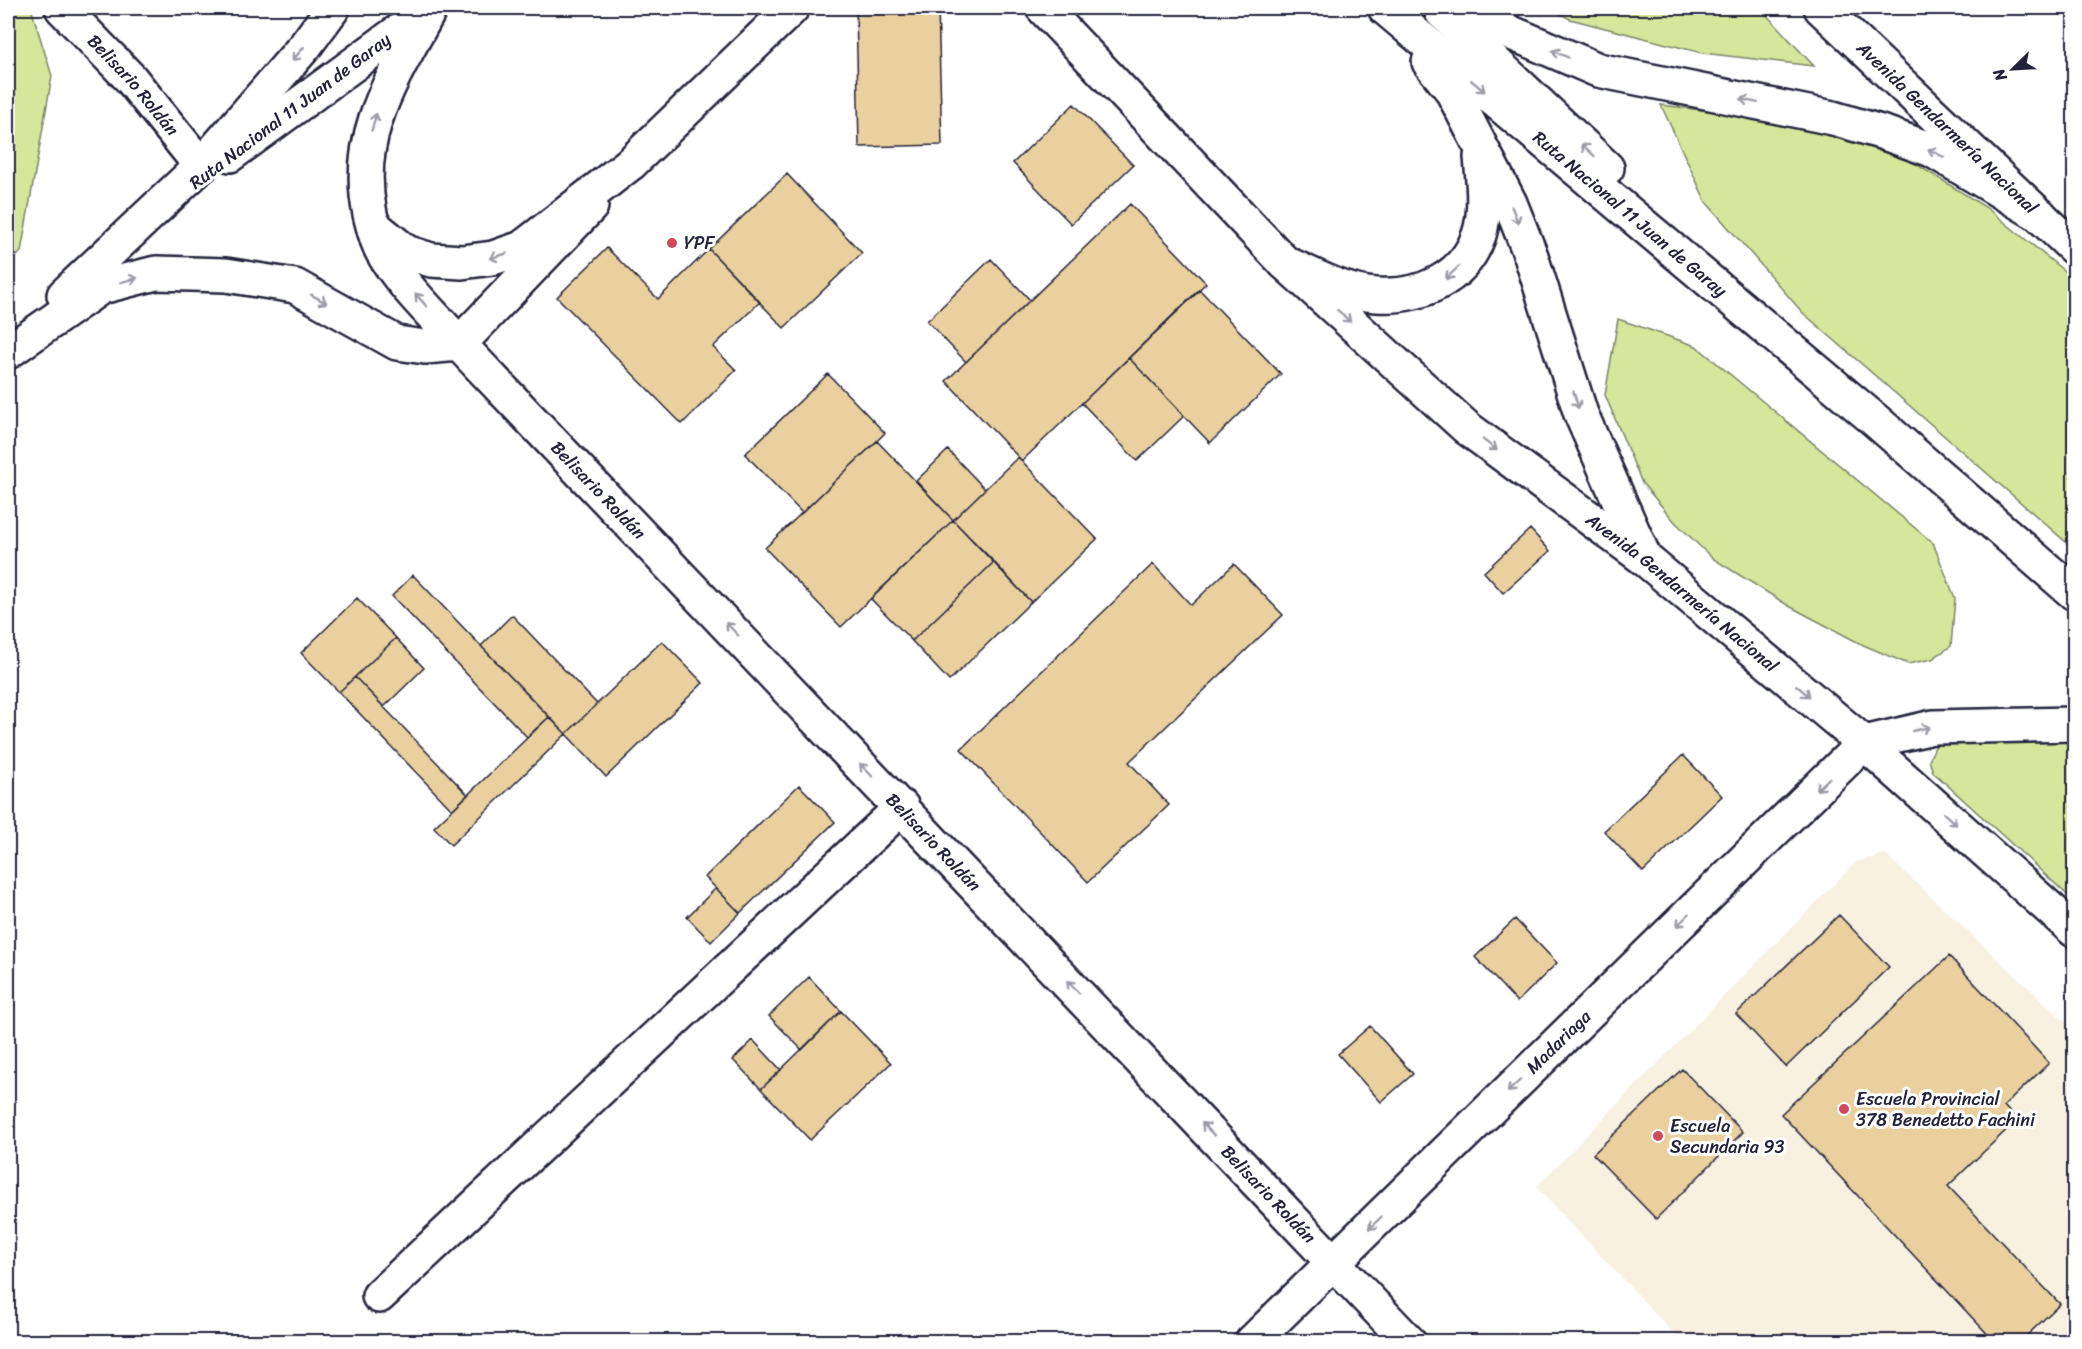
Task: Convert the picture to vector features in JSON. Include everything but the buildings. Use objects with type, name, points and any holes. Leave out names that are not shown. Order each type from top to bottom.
[{"type":"main road","name":"Belisario Roldán","points":[[62,8],[131,79],[201,166]]},
{"type":"main road","name":"Ruta Nacional 11 Juan de Garay","points":[[8,347],[201,166],[305,46],[333,8]]},
{"type":"main road","name":"Belisario Roldán","points":[[431,8],[383,97],[367,146],[366,193],[373,225],[382,252],[397,273],[459,344],[1409,1341]]},
{"type":"main road","name":"Ruta Nacional 11 Juan de Garay","points":[[149,216],[431,8]]},
{"type":"main road","points":[[8,352],[101,287],[156,273],[226,274],[295,286],[397,343],[425,347],[459,344],[632,163],[792,8]]},
{"type":"main road","name":"Avenida Gendarmería Nacional","points":[[1043,8],[1285,262],[1467,428],[1645,559],[1864,743],[2074,930]]},
{"type":"main road","name":"Ruta Nacional 11 Juan de Garay","points":[[1384,8],[1875,420],[2074,593]]},
{"type":"main road","points":[[1384,8],[1451,89],[1479,140],[1532,256],[1581,414],[1645,559]]},
{"type":"main road","name":"Ruta Nacional 11 Juan de Garay","points":[[1437,8],[1875,420]]},
{"type":"main road","points":[[1459,8],[1472,16],[1598,70],[1833,118],[1932,150],[2040,215]]},
{"type":"main road","name":"Avenida Gendarmería Nacional","points":[[1821,8],[2074,248]]},
{"type":"main road","points":[[1285,262],[1336,286],[1374,295],[1406,295],[1440,284],[1466,259],[1479,234],[1484,194],[1479,140]]},
{"type":"main road","points":[[373,225],[406,252],[431,260],[462,262],[493,258],[522,248],[632,163]]},
{"type":"main road","points":[[1864,743],[1933,727],[2074,724]]},
{"type":"main road","name":"Madariaga","points":[[1252,1341],[1864,743]]},
{"type":"main road","points":[[379,1296],[902,807]]},
{"type":"shaded area","name":"Escuela Provincial 378 Benedetto Fachini","points":[[1885,854],[2074,1030],[2074,1341],[1681,1341],[1536,1187],[1856,862]]},
{"type":"green space","points":[[8,8],[31,8],[52,76],[21,252],[8,265]]},
{"type":"green space","points":[[1549,8],[1760,8],[1814,66],[1702,53],[1570,19]]},
{"type":"green space","points":[[1661,105],[1733,114],[1822,132],[1903,156],[1987,208],[2074,279],[2074,549],[1802,312],[1706,202]]},
{"type":"green space","points":[[1618,319],[1696,346],[1933,543],[1955,598],[1951,646],[1932,659],[1908,664],[1861,644],[1789,606],[1712,558],[1675,522],[1642,483],[1605,395]]},
{"type":"green space","points":[[1951,734],[2074,737],[2074,901],[1933,772],[1929,760],[1935,747]]},
{"type":"place","name":"YPF","points":[[672,243]]},
{"type":"place","name":"Escuela Provincial 378 Benedetto Fachini","points":[[1844,1109]]},
{"type":"place","name":"Escuela Secundaria 93","points":[[1658,1136]]}]
